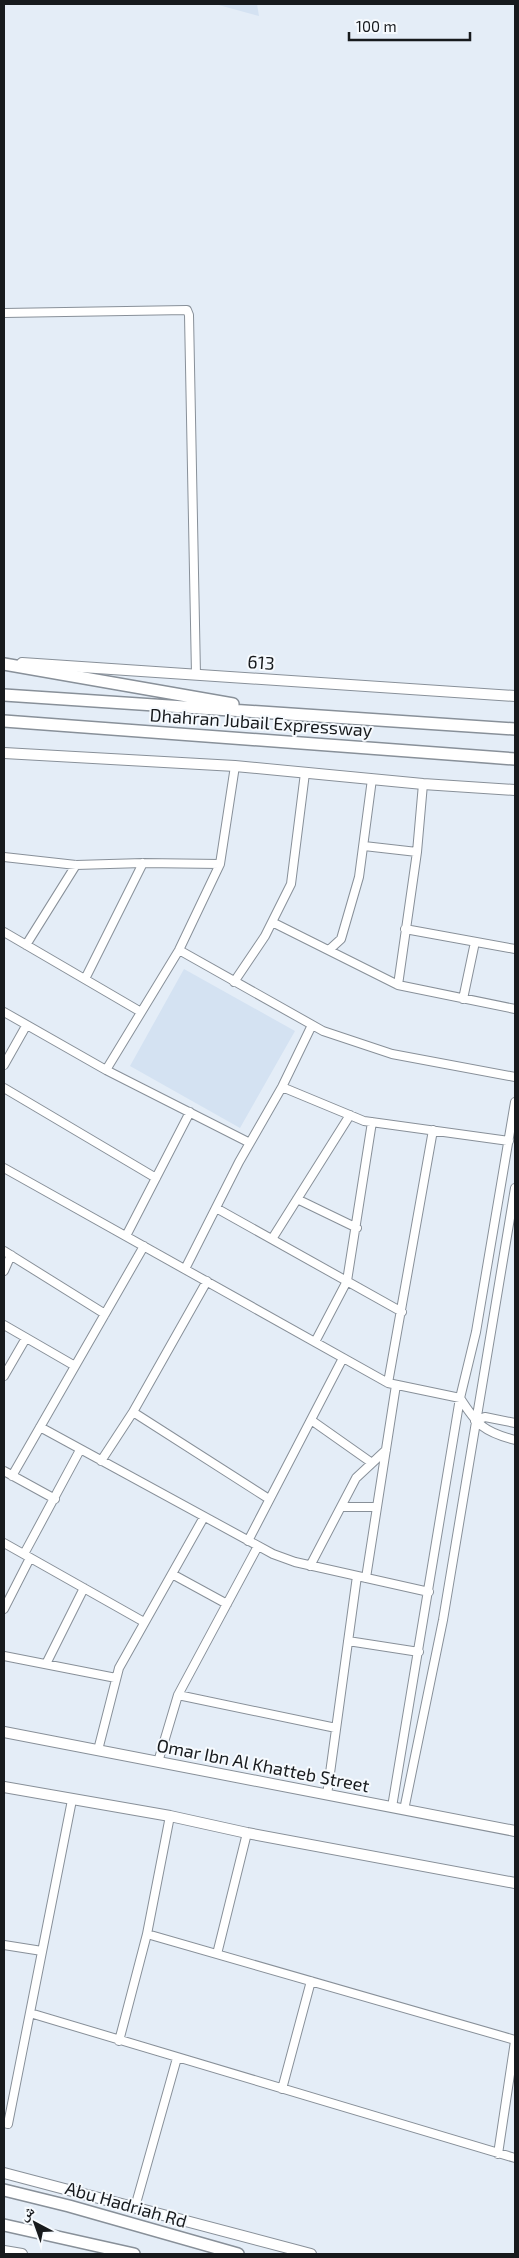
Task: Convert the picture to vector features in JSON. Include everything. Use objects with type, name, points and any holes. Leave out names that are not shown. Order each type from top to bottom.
[{"type":"highway","points":[[4,663],[294,715]]},
{"type":"highway","name":"Dhahran Jubail Expressway","points":[[4,695],[515,728]]},
{"type":"highway","name":"Dhahran Jubail Expressway","points":[[4,721],[511,759]]},
{"type":"highway","name":"Abu Hadriah Rd","points":[[4,2190],[69,2206],[238,2254]]},
{"type":"highway","points":[[4,2225],[134,2254]]},
{"type":"main road","name":"613","points":[[4,663],[515,696]]},
{"type":"main road","points":[[4,753],[235,766],[423,784],[515,790]]},
{"type":"main road","name":"Omar Ibn Al Khatteb Street","points":[[4,1732],[515,1831]]},
{"type":"main road","points":[[4,1787],[170,1816],[248,1833],[515,1882]]},
{"type":"main road","points":[[4,2173],[310,2254]]},
{"type":"main road","points":[[4,2251],[22,2254]]},
{"type":"street","points":[[4,313],[187,310],[189,325],[196,675]]},
{"type":"street","points":[[106,1070],[179,950],[220,864],[235,766]]},
{"type":"street","points":[[234,982],[265,936],[291,884],[305,773]]},
{"type":"street","points":[[329,950],[341,939],[359,877],[372,779]]},
{"type":"street","points":[[398,985],[417,852],[423,784]]},
{"type":"street","points":[[364,846],[417,852]]},
{"type":"street","points":[[4,857],[76,865],[143,863],[220,864]]},
{"type":"street","points":[[85,979],[143,863]]},
{"type":"street","points":[[26,945],[76,865]]},
{"type":"street","points":[[272,922],[398,985],[515,1009]]},
{"type":"street","points":[[405,929],[515,949]]},
{"type":"street","points":[[4,932],[141,1012]]},
{"type":"street","points":[[464,999],[474,942]]},
{"type":"street","points":[[179,950],[312,1025],[392,1054],[515,1078]]},
{"type":"street","points":[[4,1012],[106,1070],[250,1143]]},
{"type":"street","points":[[185,1269],[250,1143],[282,1087],[312,1025]]},
{"type":"street","points":[[4,1065],[26,1026]]},
{"type":"street","points":[[282,1087],[372,1122],[509,1141]]},
{"type":"street","points":[[4,1088],[156,1178]]},
{"type":"street","points":[[392,1807],[460,1398],[476,1332],[515,1102]]},
{"type":"street","points":[[126,1236],[190,1112]]},
{"type":"street","points":[[272,1239],[350,1115]]},
{"type":"street","points":[[315,1342],[347,1282],[357,1228],[372,1122]]},
{"type":"street","points":[[366,1578],[386,1450],[392,1384],[402,1312],[433,1130]]},
{"type":"street","points":[[4,1168],[392,1384],[460,1398],[475,1421],[493,1434],[515,1440]]},
{"type":"street","points":[[404,1810],[443,1620],[515,1188]]},
{"type":"street","points":[[297,1199],[357,1228]]},
{"type":"street","points":[[216,1208],[402,1312]]},
{"type":"street","points":[[4,1483],[8,1474],[40,1427],[144,1246]]},
{"type":"street","points":[[4,1250],[105,1314]]},
{"type":"street","points":[[4,1271],[11,1255]]},
{"type":"street","points":[[101,1461],[133,1412],[207,1281]]},
{"type":"street","points":[[4,1325],[75,1366]]},
{"type":"street","points":[[4,1376],[26,1338]]},
{"type":"street","points":[[248,1541],[344,1358]]},
{"type":"street","points":[[133,1412],[269,1499]]},
{"type":"street","points":[[475,1421],[485,1417],[515,1423]]},
{"type":"street","points":[[311,1420],[372,1463]]},
{"type":"street","points":[[40,1427],[248,1541],[294,1562],[429,1592]]},
{"type":"street","points":[[4,1609],[27,1556],[80,1450]]},
{"type":"street","points":[[310,1566],[356,1478],[386,1450]]},
{"type":"street","points":[[8,1474],[55,1499]]},
{"type":"street","points":[[341,1508],[377,1507]]},
{"type":"street","points":[[98,1750],[119,1668],[204,1517]]},
{"type":"street","points":[[4,1543],[144,1622]]},
{"type":"street","points":[[158,1762],[178,1695],[258,1546]]},
{"type":"street","points":[[172,1574],[227,1604]]},
{"type":"street","points":[[326,1794],[356,1576]]},
{"type":"street","points":[[46,1664],[84,1588]]},
{"type":"street","points":[[348,1641],[419,1652]]},
{"type":"street","points":[[4,1656],[116,1678]]},
{"type":"street","points":[[178,1695],[336,1728]]},
{"type":"street","points":[[4,2123],[8,2124],[72,1800]]},
{"type":"street","points":[[119,2041],[147,1934],[170,1816]]},
{"type":"street","points":[[217,1954],[248,1833]]},
{"type":"street","points":[[147,1934],[515,2041],[498,2154]]},
{"type":"street","points":[[4,1945],[42,1951]]},
{"type":"street","points":[[282,2089],[311,1981]]},
{"type":"street","points":[[30,2013],[515,2158]]},
{"type":"street","points":[[135,2207],[176,2058]]},
{"type":"shaded area","points":[[215,4],[257,4],[259,16]]},
{"type":"shaded area","points":[[184,969],[295,1031],[240,1128],[130,1066]]}]
